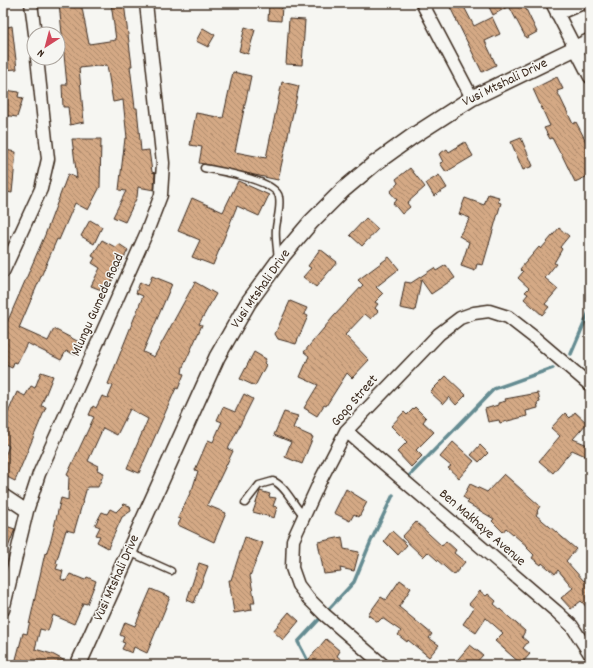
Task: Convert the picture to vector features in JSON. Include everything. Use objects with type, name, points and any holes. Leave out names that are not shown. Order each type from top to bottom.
[{"type":"street","points":[[31,3],[34,26]]},
{"type":"street","name":"Mlungu Gumede Road","points":[[3,610],[27,511],[39,474],[146,234],[161,195],[163,163],[146,3]]},
{"type":"street","points":[[422,3],[472,98]]},
{"type":"street","points":[[582,3],[555,8],[590,77]]},
{"type":"street","name":"Vusi Mtshali Drive","points":[[78,665],[217,357],[248,303],[279,260],[311,222],[343,190],[374,164],[413,136],[472,98],[590,41]]},
{"type":"street","points":[[3,272],[41,189],[48,159],[38,66]]},
{"type":"street","name":"Goqo Street","points":[[383,665],[325,615],[308,598],[298,585],[292,568],[291,554],[293,540],[330,460],[346,431],[439,334],[449,325],[474,313],[489,312],[508,317],[535,338],[590,386]]},
{"type":"street","name":"Ben Makhaye Avenue","points":[[346,431],[557,612],[572,626],[590,654]]},
{"type":"street","points":[[3,495],[27,511]]},
{"type":"lane","points":[[204,168],[246,177],[271,187],[276,191],[279,197],[276,230],[279,260]]},
{"type":"lane","points":[[245,502],[259,486],[273,481],[282,486],[292,503],[304,516]]},
{"type":"lane","points":[[129,552],[171,570]]},
{"type":"building","points":[[59,3],[81,3],[89,44],[116,40],[111,3],[124,3],[132,66],[130,66],[135,108],[137,108],[141,151],[149,150],[152,172],[155,173],[154,190],[138,187],[137,197],[125,222],[113,217],[126,191],[119,190],[125,138],[127,138],[123,100],[113,102],[107,65],[79,68],[84,122],[70,125],[68,107],[63,107],[62,85],[67,85],[65,66],[66,26],[61,26]]},
{"type":"building","points":[[448,3],[462,3],[474,26],[492,17],[500,34],[485,41],[496,65],[482,72]]},
{"type":"building","points":[[487,3],[523,3],[537,32],[526,38],[509,6],[493,15]]},
{"type":"building","points":[[269,5],[282,6],[281,21],[268,20]]},
{"type":"building","points":[[289,19],[305,20],[302,65],[286,64]]},
{"type":"building","points":[[12,26],[17,69],[4,70],[3,28]]},
{"type":"building","points":[[245,27],[255,30],[248,54],[239,51]]},
{"type":"building","points":[[203,28],[215,35],[208,47],[196,41]]},
{"type":"building","points":[[233,72],[251,76],[235,152],[266,158],[282,82],[299,86],[278,180],[199,163],[202,147],[190,145],[196,113],[223,118]]},
{"type":"building","points":[[557,77],[563,89],[557,91],[573,124],[576,122],[590,149],[590,175],[575,182],[561,153],[552,138],[550,139],[544,128],[550,126],[533,89]]},
{"type":"building","points":[[5,90],[19,92],[18,97],[23,98],[17,117],[3,115]]},
{"type":"building","points":[[521,138],[533,166],[523,170],[511,142]]},
{"type":"building","points":[[72,139],[101,139],[100,187],[88,210],[75,203],[59,240],[57,239],[19,328],[48,341],[54,329],[81,343],[76,355],[66,351],[61,360],[27,343],[17,363],[14,362],[12,368],[3,364],[3,321],[7,322],[9,318],[45,235],[68,174],[77,178]]},
{"type":"building","points":[[465,142],[473,156],[446,172],[440,163],[443,162],[439,154],[447,149],[449,152]]},
{"type":"building","points":[[5,150],[16,152],[12,193],[3,191]]},
{"type":"building","points":[[410,168],[425,187],[407,203],[410,207],[402,214],[393,203],[397,200],[390,192],[398,183],[396,179]]},
{"type":"building","points":[[439,175],[447,188],[434,196],[426,183]]},
{"type":"building","points":[[238,181],[269,195],[259,216],[237,206],[213,265],[192,257],[200,240],[178,231],[192,198],[223,212]]},
{"type":"building","points":[[488,194],[499,197],[498,202],[501,203],[483,265],[477,264],[475,271],[461,266],[469,242],[459,236],[470,218],[459,214],[465,198],[484,205]]},
{"type":"building","points":[[366,218],[378,229],[362,246],[350,235]]},
{"type":"building","points":[[90,220],[102,227],[94,244],[81,236]]},
{"type":"building","points":[[559,228],[569,236],[560,247],[562,249],[554,263],[556,264],[545,278],[558,289],[545,304],[549,307],[542,315],[524,299],[528,294],[525,292],[529,288],[518,278],[523,272],[520,269],[539,247],[541,249]]},
{"type":"building","points":[[102,240],[115,247],[119,244],[128,250],[108,288],[106,287],[104,291],[91,286],[100,268],[92,263],[95,258],[92,256]]},
{"type":"building","points":[[320,249],[337,262],[316,287],[303,277],[311,268],[308,266]]},
{"type":"building","points":[[389,257],[399,269],[376,287],[383,294],[375,302],[378,304],[375,308],[378,311],[371,319],[365,314],[345,335],[369,360],[352,378],[347,373],[326,406],[324,405],[317,416],[304,408],[318,385],[300,377],[309,356],[304,352],[334,316],[363,285],[358,280]]},
{"type":"building","points":[[446,265],[455,278],[431,294],[421,280],[415,311],[400,308],[405,282],[411,283],[434,268],[436,271]]},
{"type":"building","points":[[152,276],[172,284],[143,352],[154,357],[195,282],[216,294],[199,324],[202,325],[183,367],[182,373],[184,374],[178,389],[176,388],[139,473],[127,468],[148,419],[130,409],[117,435],[103,428],[88,461],[98,466],[97,470],[104,473],[98,487],[87,487],[74,532],[66,530],[56,563],[58,564],[56,569],[63,571],[61,579],[66,581],[70,574],[85,580],[87,577],[96,581],[87,604],[83,603],[74,624],[53,615],[48,631],[40,629],[35,649],[52,654],[69,663],[69,665],[23,665],[15,663],[23,633],[27,634],[45,553],[46,554],[51,540],[61,498],[68,500],[69,476],[67,475],[94,417],[89,415],[93,406],[96,408],[102,396],[108,398],[113,386],[108,384],[143,296],[136,293],[140,282],[148,286]]},
{"type":"building","points":[[290,301],[307,308],[304,314],[308,316],[296,344],[278,339],[275,334]]},
{"type":"building","points":[[254,352],[266,359],[264,363],[266,365],[255,386],[240,379]]},
{"type":"building","points":[[41,372],[53,376],[41,406],[46,407],[15,481],[3,475],[3,461],[9,446],[3,442],[3,424],[17,392],[25,396],[31,386],[35,388]]},
{"type":"building","points":[[446,376],[466,395],[456,405],[449,397],[443,404],[430,392]]},
{"type":"building","points":[[538,393],[540,402],[537,403],[538,408],[526,411],[527,416],[500,423],[499,420],[488,422],[485,409],[506,401],[505,399]]},
{"type":"building","points":[[244,394],[253,399],[228,449],[233,451],[207,505],[226,513],[214,542],[178,525],[181,519],[178,518],[193,487],[198,471],[195,470],[208,440],[213,442],[222,422],[217,420],[223,407],[235,412]]},
{"type":"building","points":[[415,407],[426,418],[423,422],[434,432],[416,450],[422,456],[411,467],[397,452],[407,442],[391,426],[404,412],[407,415]]},
{"type":"building","points":[[284,412],[298,416],[293,428],[313,437],[302,464],[285,457],[291,442],[274,435]]},
{"type":"building","points":[[575,412],[587,423],[573,439],[590,446],[590,458],[572,450],[553,473],[539,461],[560,436],[551,428],[565,413],[570,418]]},
{"type":"building","points":[[453,442],[474,461],[459,478],[448,468],[451,466],[440,457]]},
{"type":"building","points":[[480,445],[488,453],[479,462],[471,455]]},
{"type":"building","points":[[504,474],[540,506],[536,515],[576,549],[566,561],[584,581],[590,576],[590,611],[581,601],[571,609],[561,598],[573,588],[558,570],[555,574],[542,563],[541,565],[532,558],[534,555],[527,548],[528,547],[506,528],[503,532],[492,521],[494,519],[467,503],[469,501],[463,497],[470,484],[487,492]]},
{"type":"building","points":[[346,489],[367,502],[359,517],[354,514],[350,521],[334,513]]},
{"type":"building","points":[[260,491],[270,494],[269,497],[276,498],[273,506],[277,507],[274,518],[253,512]]},
{"type":"building","points":[[124,504],[130,506],[131,511],[122,517],[108,548],[97,542],[100,536],[96,535],[100,527],[95,525],[102,512],[107,514],[110,509],[116,512]]},
{"type":"building","points":[[416,522],[442,546],[446,541],[456,550],[454,553],[465,562],[454,575],[428,552],[423,557],[402,537]]},
{"type":"building","points":[[6,526],[15,529],[4,558],[3,534]]},
{"type":"building","points":[[392,531],[407,545],[398,555],[384,541]]},
{"type":"building","points":[[245,537],[263,543],[250,576],[255,603],[251,603],[252,610],[234,613],[229,580],[231,580]]},
{"type":"building","points":[[342,537],[344,549],[359,552],[354,571],[340,568],[341,572],[324,574],[318,542]]},
{"type":"building","points":[[199,563],[208,566],[194,603],[187,600]]},
{"type":"building","points":[[400,580],[411,588],[399,607],[432,634],[429,638],[439,645],[429,657],[408,640],[407,642],[398,635],[401,631],[382,618],[378,622],[368,615],[381,597],[386,600]]},
{"type":"building","points":[[151,589],[170,597],[147,653],[134,647],[132,653],[122,649],[125,643],[122,642],[124,637],[120,635],[125,622],[135,626]]},
{"type":"building","points":[[480,591],[486,596],[488,594],[496,601],[494,604],[525,631],[522,637],[528,642],[523,648],[530,654],[521,664],[495,641],[503,633],[486,618],[476,633],[463,624],[474,608],[469,604]]},
{"type":"building","points":[[289,612],[299,621],[283,640],[273,631]]},
{"type":"building","points":[[326,639],[340,651],[337,656],[348,665],[304,665]]},
{"type":"building","points":[[470,645],[483,655],[474,665],[453,665]]},
{"type":"waterway","points":[[571,354],[590,310]]},
{"type":"waterway","points":[[410,475],[494,389],[553,368]]},
{"type":"waterway","points":[[310,665],[298,642],[354,582],[371,541],[393,495]]}]
